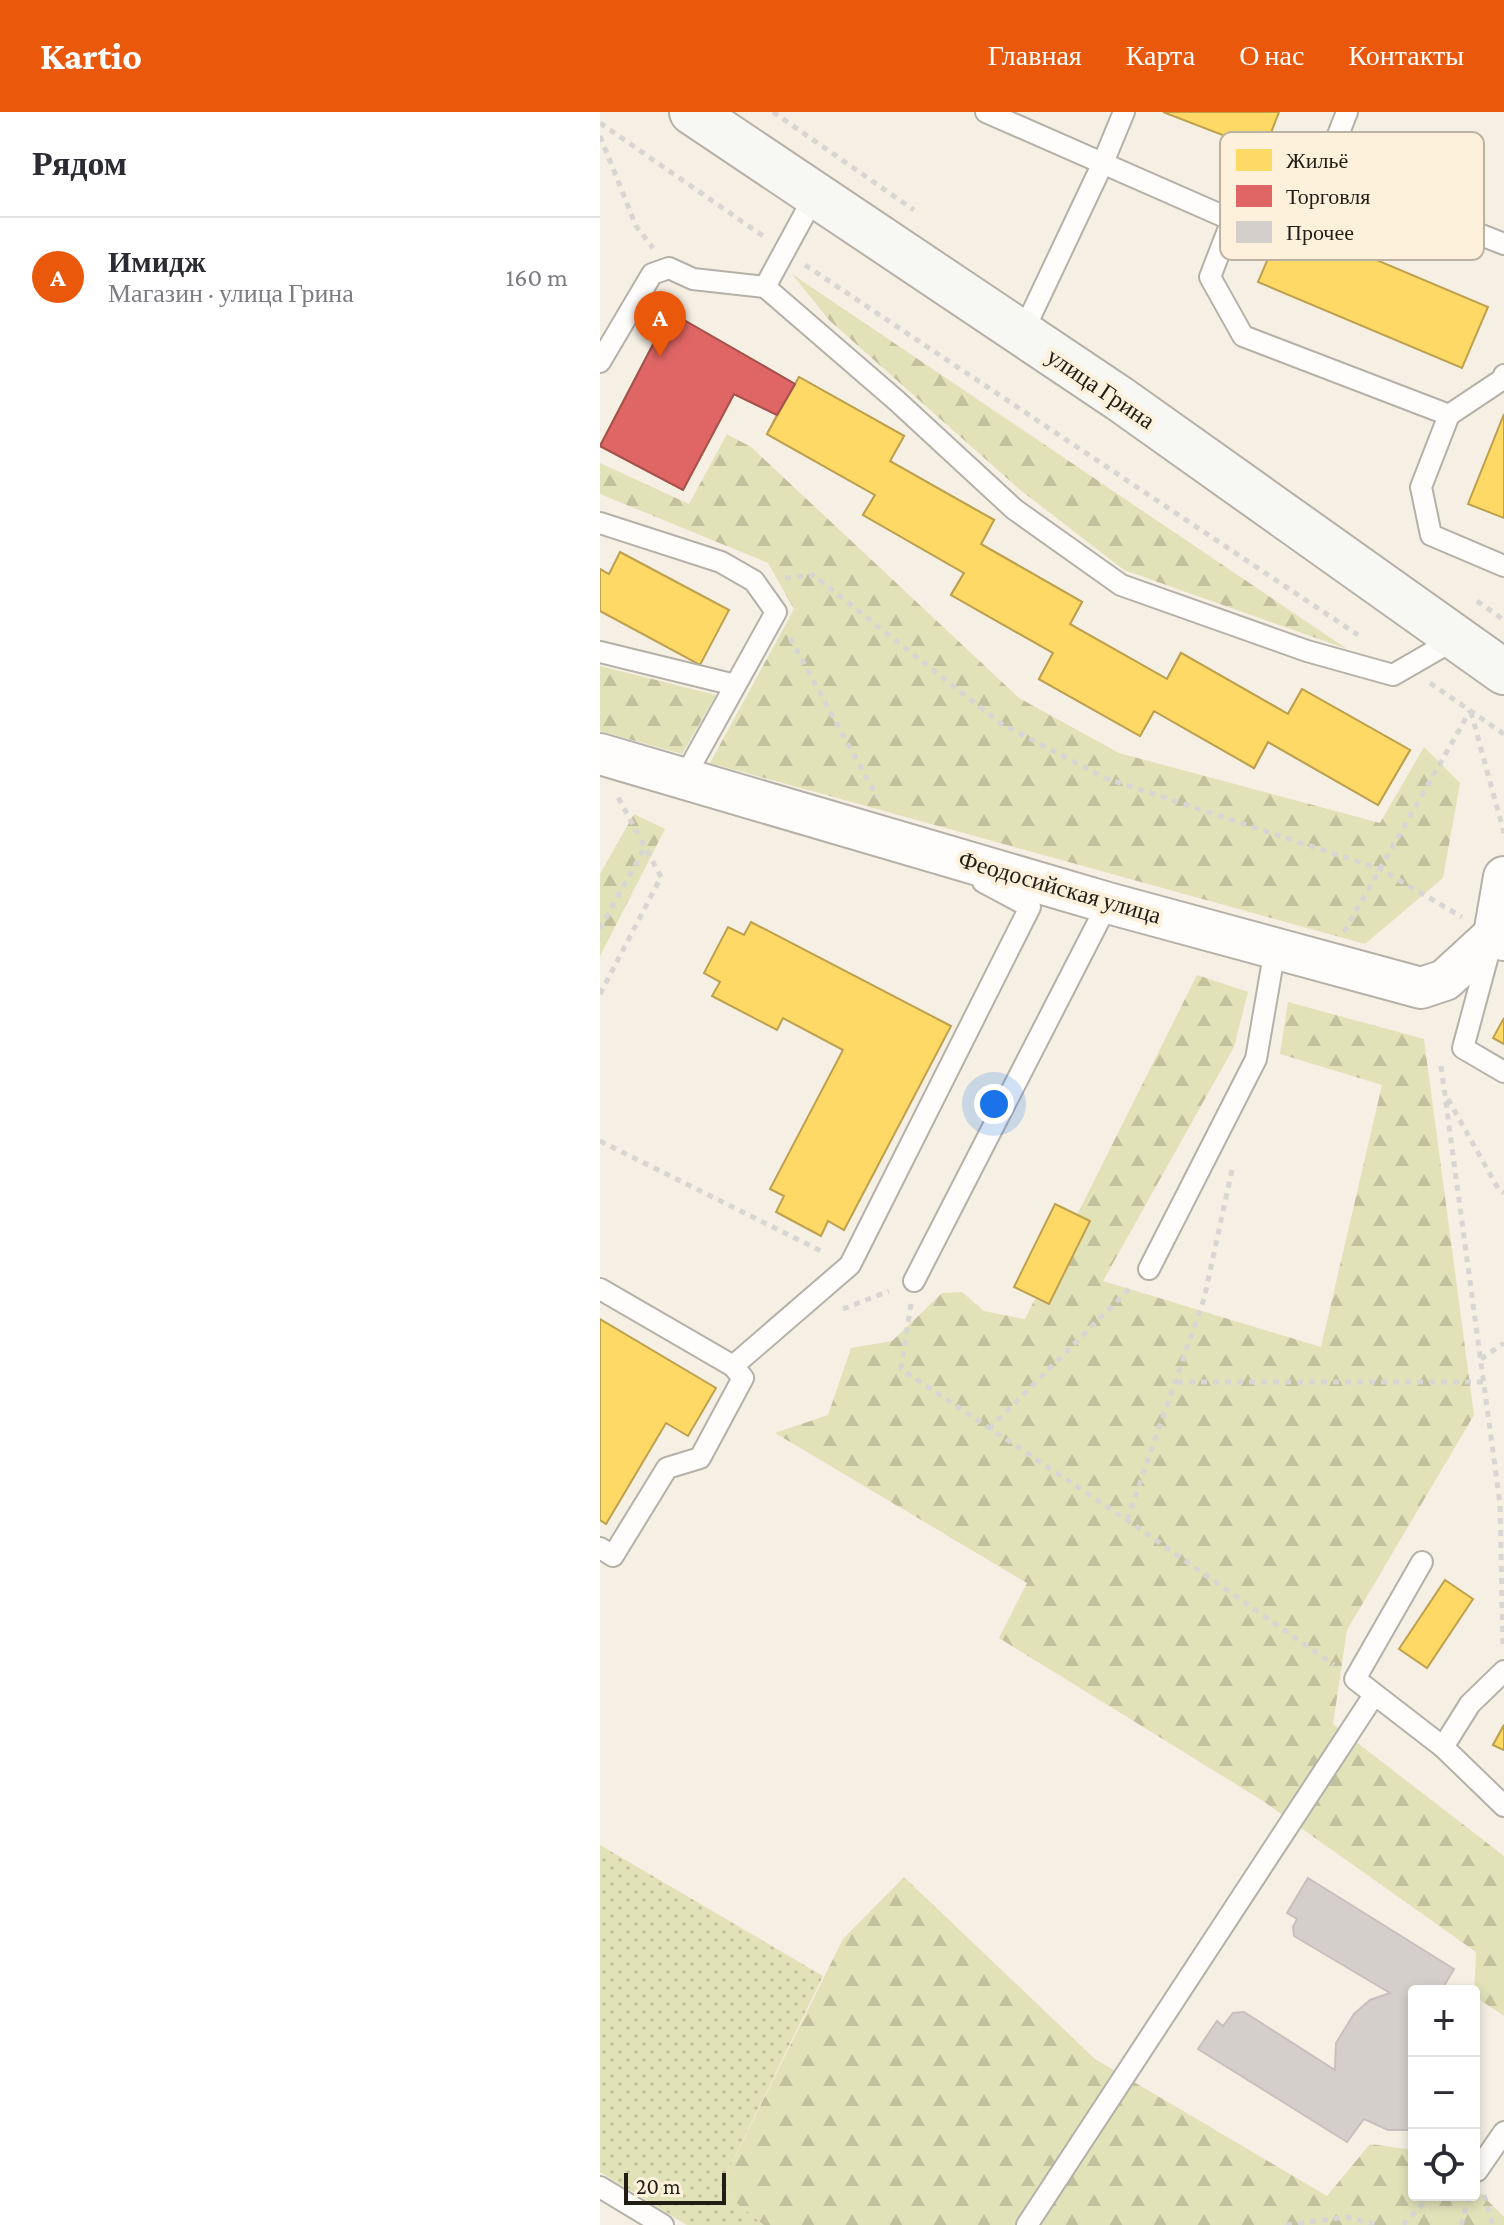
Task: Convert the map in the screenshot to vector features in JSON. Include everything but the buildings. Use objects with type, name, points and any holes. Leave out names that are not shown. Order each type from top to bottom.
[{"type":"street","name":"улица Грина","points":[[692,112],[1120,399],[1504,672]]},
{"type":"street","name":"Феодосийская улица","points":[[607,771],[684,778],[1108,903],[1421,988],[1445,980],[1499,937]]},
{"type":"street","points":[[1499,937],[1504,877]]},
{"type":"lane","points":[[986,112],[1220,215]]},
{"type":"lane","points":[[1022,334],[1124,112]]},
{"type":"lane","points":[[1339,132],[1347,112]]},
{"type":"lane","points":[[765,287],[815,195]]},
{"type":"lane","points":[[1484,236],[1504,244]]},
{"type":"lane","points":[[1220,251],[1210,277],[1243,336],[1449,415]]},
{"type":"lane","points":[[600,362],[652,274],[669,268],[693,279],[765,287],[897,401],[1014,509],[1121,585],[1307,651],[1393,675],[1457,638]]},
{"type":"lane","points":[[1504,378],[1449,415],[1421,487],[1431,535],[1504,566]]},
{"type":"lane","points":[[600,523],[721,562],[754,581],[776,612],[684,778]]},
{"type":"lane","points":[[600,652],[735,685]]},
{"type":"lane","points":[[733,1366],[850,1265],[1030,907],[901,840]]},
{"type":"lane","points":[[914,1281],[1108,903]]},
{"type":"lane","points":[[1499,937],[1463,1048],[1504,1072]]},
{"type":"lane","points":[[1149,1269],[1256,1059],[1275,949]]},
{"type":"lane","points":[[600,1289],[733,1366],[743,1378],[700,1458],[667,1468],[613,1556],[600,1548]]},
{"type":"lane","points":[[1422,1562],[1355,1679],[1443,1747],[1504,1806]]},
{"type":"lane","points":[[1443,1747],[1470,1704],[1504,1671]]},
{"type":"lane","points":[[1027,2225],[1374,1695]]},
{"type":"lane","points":[[1480,2167],[1504,2132]]},
{"type":"lane","points":[[600,2187],[663,2225]]},
{"type":"path","points":[[600,123],[785,251],[1504,734]]},
{"type":"path","points":[[600,136],[636,226],[669,268]]},
{"type":"path","points":[[754,581],[813,575],[1000,723],[1105,778],[1380,869],[1434,901]]},
{"type":"path","points":[[776,612],[901,840]]},
{"type":"path","points":[[1326,963],[1470,711]]},
{"type":"path","points":[[1470,711],[1504,833]]},
{"type":"path","points":[[600,994],[661,877],[607,771]]},
{"type":"path","points":[[600,929],[645,847]]},
{"type":"path","points":[[1440,1052],[1502,1501],[1503,1653]]},
{"type":"path","points":[[1445,1095],[1499,1190],[1504,1193]]},
{"type":"path","points":[[600,1141],[850,1265]]},
{"type":"path","points":[[1127,1520],[1204,1299],[1233,1164]]},
{"type":"path","points":[[989,1429],[1149,1269]]},
{"type":"path","points":[[914,1281],[901,1369],[1127,1520],[1355,1679]]},
{"type":"path","points":[[1481,1359],[1504,1343]]},
{"type":"path","points":[[1177,1382],[1484,1382]]},
{"type":"path","points":[[1500,1550],[1504,1557]]},
{"type":"path","points":[[1403,2225],[1425,2201]]},
{"type":"path","points":[[1461,2225],[1468,2201]]},
{"type":"path","points":[[1286,2225],[1347,2217],[1378,2225]]},
{"type":"green space","points":[[792,274],[1347,649],[1124,570],[1019,489],[829,320]]},
{"type":"green space","points":[[727,434],[751,447],[1019,698],[1119,753],[1380,823],[1424,747],[1460,783],[1443,878],[1365,944],[710,763],[794,609],[768,563],[600,494],[600,463],[689,504]]},
{"type":"green space","points":[[600,666],[716,695],[682,754],[600,731]]},
{"type":"green space","points":[[634,814],[665,829],[600,956],[600,874]]},
{"type":"green space","points":[[1197,975],[1248,992],[1234,1047],[1103,1281],[1321,1347],[1382,1085],[1280,1054],[1288,1002],[1424,1039],[1474,1415],[1347,1630],[1333,1724],[1504,1856],[1504,2016],[1480,2000],[1480,1985],[1474,1985],[1476,1952],[1263,1801],[999,1638],[1027,1583],[775,1433],[828,1415],[851,1348],[892,1341],[942,1293],[962,1292],[984,1311],[1025,1319]]},
{"type":"green space","points":[[600,1845],[823,1976],[719,2189],[764,2225],[687,2225],[600,2172]]},
{"type":"green space","points":[[904,1877],[1095,2059],[1327,2196],[1370,2144],[1408,2149],[1408,2201],[1480,2201],[1480,2193],[1504,2217],[1504,2225],[764,2225],[719,2189],[843,1939]]},
{"type":"place","name":"Имидж","points":[[660,357]]}]
